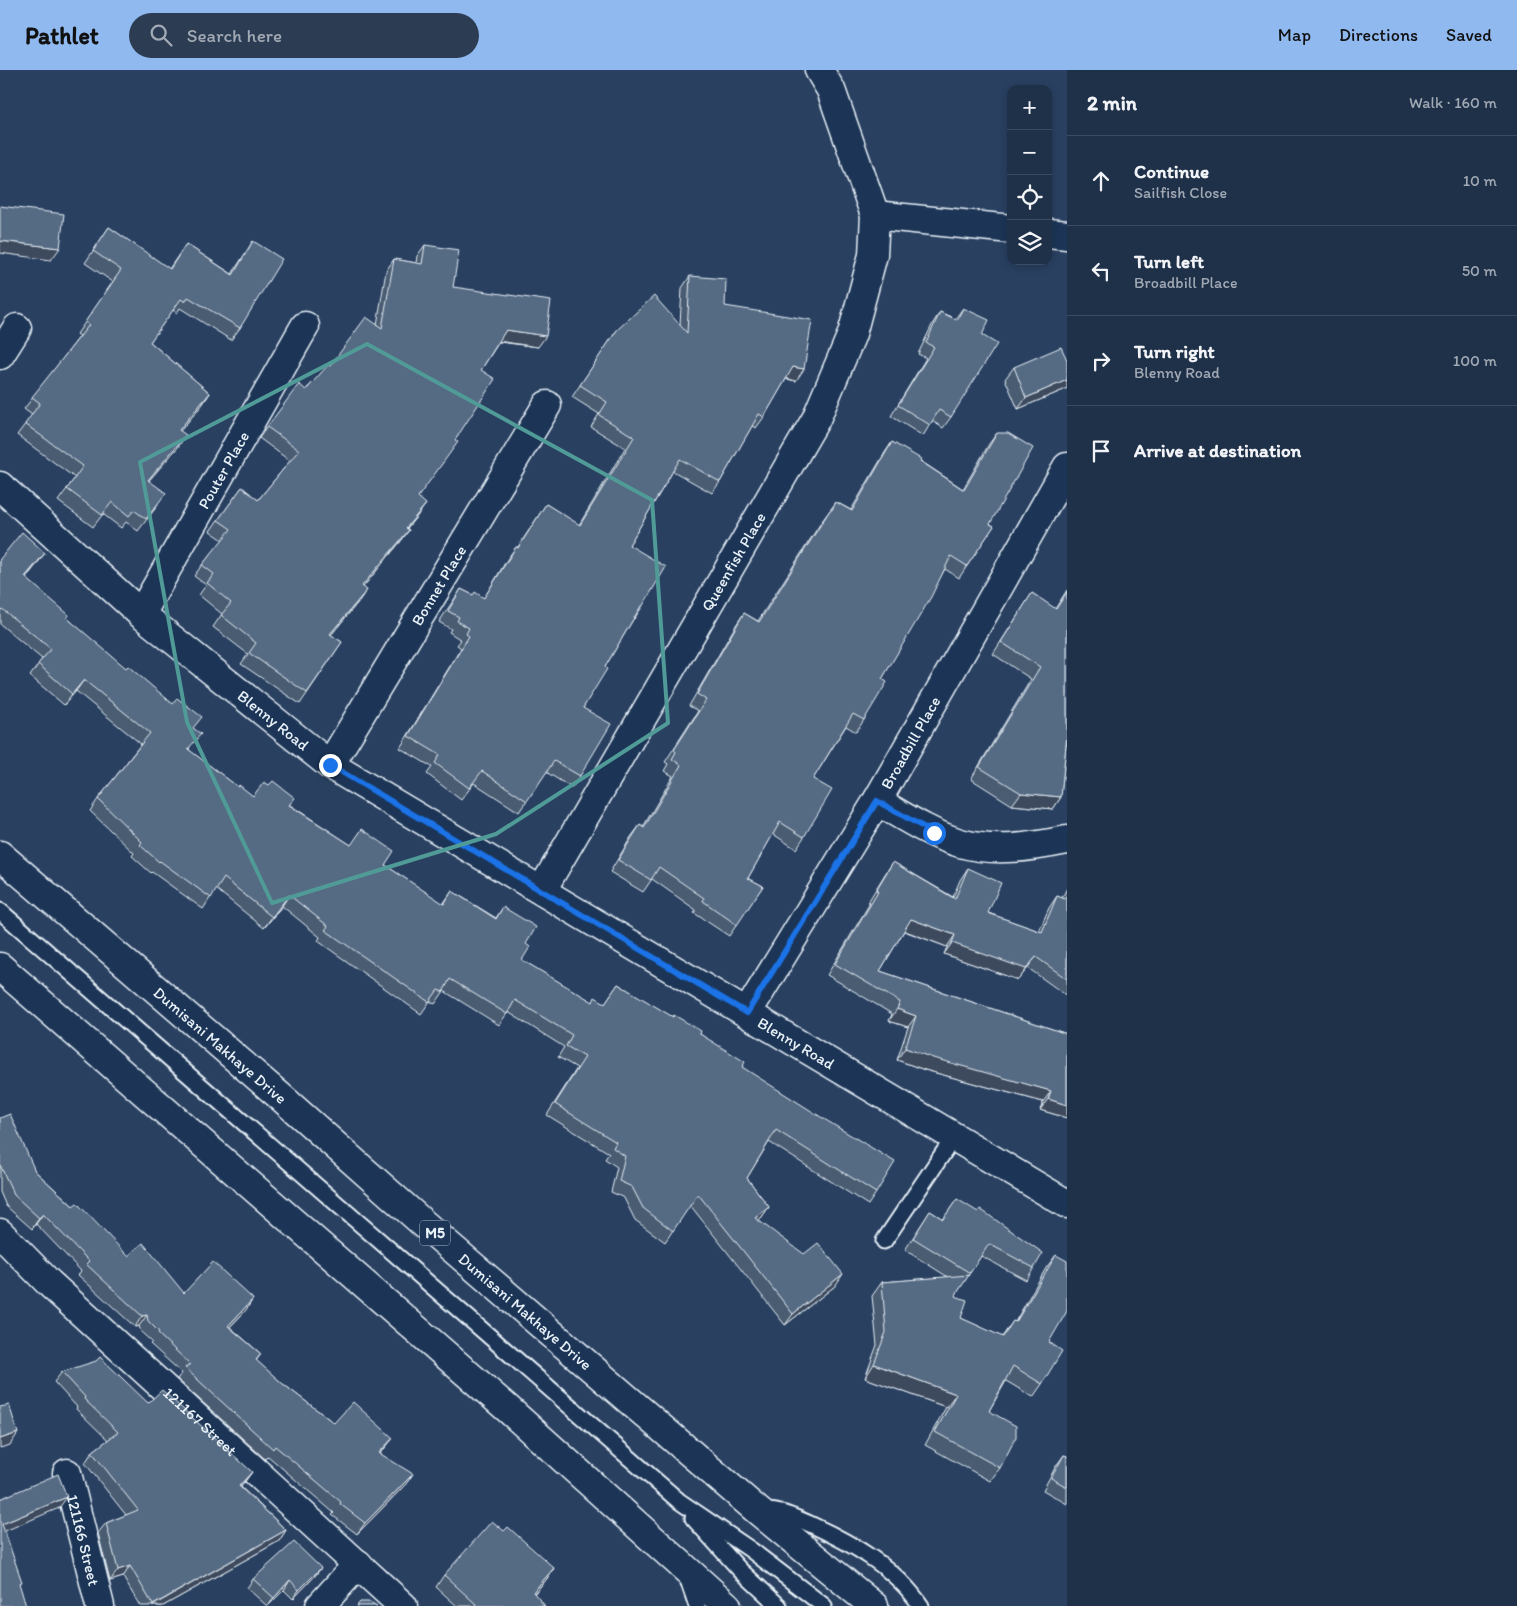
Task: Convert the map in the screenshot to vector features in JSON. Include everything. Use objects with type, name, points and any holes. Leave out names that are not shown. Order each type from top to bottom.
[{"type":"street","points":[[819,70],[831,90],[875,215],[1007,229]]},
{"type":"street","name":"Queenfish Place","points":[[542,890],[816,419],[852,334],[873,254],[875,215]]},
{"type":"street","points":[[1052,233],[1067,235]]},
{"type":"street","name":"Pouter Place","points":[[141,614],[304,326]]},
{"type":"street","points":[[0,355],[17,328]]},
{"type":"street","name":"Bonnet Place","points":[[330,765],[547,405]]},
{"type":"street","name":"Broadbill Place","points":[[747,1013],[877,801],[1067,467]]},
{"type":"street","name":"Blenny Road","points":[[0,486],[141,614],[330,765],[1067,1204]]},
{"type":"street","points":[[877,801],[934,833],[973,846],[1010,848],[1067,840]]},
{"type":"street","name":"Dumisani Makhaye Drive","points":[[0,855],[282,1098],[424,1224],[758,1511],[874,1606]]},
{"type":"street","points":[[0,967],[508,1409],[727,1606]]},
{"type":"street","name":"121167 Street","points":[[0,1233],[49,1283],[403,1606]]},
{"type":"street","name":"121166 Street","points":[[67,1473],[100,1606]]},
{"type":"street","points":[[320,1606],[358,1564]]},
{"type":"lane","points":[[0,911],[679,1501],[751,1550],[824,1606]]},
{"type":"lane","points":[[884,1241],[954,1136]]},
{"type":"lane","points":[[679,1501],[740,1570],[779,1606]]},
{"type":"lane","points":[[758,1511],[776,1510],[865,1552],[901,1583],[921,1606]]},
{"type":"lane","points":[[683,1566],[697,1606]]},
{"type":"highlighted area","points":[[367,344],[652,500],[668,723],[496,834],[272,903],[187,722],[140,462]]},
{"type":"building","points":[[0,206],[64,214],[60,248],[0,241]]},
{"type":"building","points":[[109,227],[170,269],[186,244],[233,275],[253,241],[282,259],[240,328],[188,297],[185,302],[181,299],[150,342],[210,393],[179,430],[186,435],[148,480],[166,493],[146,519],[134,510],[129,516],[112,502],[102,515],[67,489],[83,466],[25,424],[40,403],[32,397],[89,325],[85,322],[121,270],[93,251]]},
{"type":"building","points":[[425,245],[459,250],[453,287],[551,301],[546,336],[506,330],[481,370],[495,379],[455,440],[458,442],[418,497],[426,504],[406,528],[409,530],[362,586],[367,590],[330,634],[342,642],[307,693],[249,653],[256,643],[221,615],[231,603],[207,583],[214,574],[202,565],[231,529],[218,520],[242,487],[258,500],[299,450],[267,427],[299,384],[306,390],[328,365],[330,366],[366,317],[382,328],[394,259],[422,264]]},
{"type":"building","points":[[690,276],[726,279],[725,306],[812,320],[804,369],[793,367],[764,417],[759,414],[720,482],[680,459],[629,545],[666,567],[605,667],[607,669],[583,708],[611,724],[580,776],[554,761],[527,801],[482,771],[469,788],[435,763],[440,755],[408,736],[469,636],[466,634],[469,628],[457,621],[459,617],[448,611],[461,589],[473,595],[475,592],[484,598],[546,504],[580,525],[634,437],[599,415],[607,402],[580,385],[617,330],[654,296],[687,333]]},
{"type":"building","points":[[963,308],[989,320],[982,335],[997,344],[951,417],[939,410],[930,425],[898,405],[934,347],[926,343],[940,312],[957,320]]},
{"type":"building","points":[[1061,347],[1067,360],[1067,380],[1026,398],[1014,367]]},
{"type":"building","points":[[997,433],[1008,433],[1033,448],[990,524],[994,526],[967,566],[951,556],[931,597],[882,679],[887,682],[864,720],[853,714],[813,779],[832,790],[804,837],[780,822],[748,878],[763,886],[737,925],[703,901],[704,898],[659,867],[651,880],[618,860],[640,825],[644,828],[681,765],[672,759],[676,752],[674,750],[706,700],[697,694],[744,613],[759,622],[836,502],[852,511],[892,442],[921,459],[920,461],[964,490]]},
{"type":"building","points":[[22,532],[45,553],[25,577],[69,615],[67,618],[126,668],[128,666],[173,704],[177,698],[202,717],[193,728],[201,734],[188,749],[238,787],[239,785],[253,796],[264,782],[269,785],[273,781],[295,798],[289,805],[351,845],[362,829],[394,851],[385,865],[444,904],[452,891],[496,919],[503,907],[536,927],[526,944],[530,947],[522,960],[593,1002],[595,997],[605,1003],[618,984],[673,1017],[674,1015],[701,1031],[700,1034],[745,1062],[742,1067],[895,1162],[876,1193],[776,1130],[747,1178],[769,1207],[755,1218],[804,1254],[818,1243],[843,1274],[793,1314],[698,1194],[673,1231],[643,1208],[632,1187],[619,1181],[625,1156],[613,1148],[616,1142],[555,1104],[585,1057],[566,1046],[572,1035],[515,1000],[507,1014],[450,979],[443,992],[438,990],[429,1002],[325,930],[328,926],[289,895],[272,917],[224,878],[211,898],[159,862],[140,845],[142,842],[98,799],[150,733],[84,680],[72,694],[38,664],[51,649],[2,609],[0,611],[0,559]]},
{"type":"building","points":[[1067,592],[1067,734],[1061,797],[1021,793],[979,767],[1040,667],[1001,642],[1032,593],[1056,609]]},
{"type":"building","points":[[893,862],[955,899],[968,868],[1001,883],[988,913],[1042,932],[1057,896],[1065,899],[1067,895],[1067,979],[1036,957],[1026,969],[952,943],[955,935],[911,919],[880,971],[1067,1034],[1067,1105],[1048,1099],[1051,1091],[933,1058],[905,1048],[916,1016],[897,1009],[900,1002],[835,964],[878,892],[876,890]]},
{"type":"building","points":[[10,1114],[35,1171],[73,1206],[77,1203],[128,1256],[143,1243],[184,1293],[213,1262],[253,1299],[228,1326],[261,1354],[256,1360],[283,1384],[334,1423],[353,1402],[393,1438],[379,1453],[413,1474],[365,1523],[340,1504],[341,1502],[275,1446],[273,1449],[185,1368],[190,1364],[158,1334],[159,1332],[148,1321],[147,1315],[142,1316],[86,1264],[89,1261],[43,1214],[39,1218],[14,1195],[0,1165],[0,1118]]},
{"type":"building","points":[[957,1199],[978,1212],[980,1209],[1043,1253],[1034,1268],[989,1244],[970,1273],[913,1238],[930,1211],[943,1219]]},
{"type":"building","points":[[1056,1255],[1067,1261],[1067,1311],[1049,1342],[1062,1351],[1042,1384],[1013,1366],[989,1411],[1016,1426],[1016,1437],[1000,1468],[935,1432],[956,1394],[874,1364],[886,1332],[882,1282],[969,1275],[955,1296],[967,1300],[961,1318],[1003,1337],[1013,1321],[1016,1322]]},
{"type":"building","points":[[100,1357],[148,1403],[162,1390],[252,1472],[239,1486],[286,1530],[153,1605],[130,1566],[118,1570],[106,1523],[138,1510],[92,1452],[118,1432],[84,1399],[85,1397],[62,1372],[96,1361]]},
{"type":"building","points":[[9,1405],[18,1433],[0,1439],[0,1407]]},
{"type":"building","points":[[1064,1455],[1067,1456],[1067,1487],[1051,1478]]},
{"type":"building","points":[[58,1474],[67,1497],[2,1524],[22,1582],[19,1583],[26,1606],[0,1606],[0,1499]]},
{"type":"building","points":[[492,1521],[504,1531],[508,1527],[554,1568],[533,1592],[545,1606],[478,1606],[444,1575]]},
{"type":"building","points":[[294,1542],[321,1568],[299,1590],[290,1580],[274,1598],[253,1579]]},
{"type":"building","points":[[360,1602],[370,1602],[377,1606],[357,1606]]},
{"type":"route","points":[[330,765],[747,1013],[877,801],[934,833]]}]
